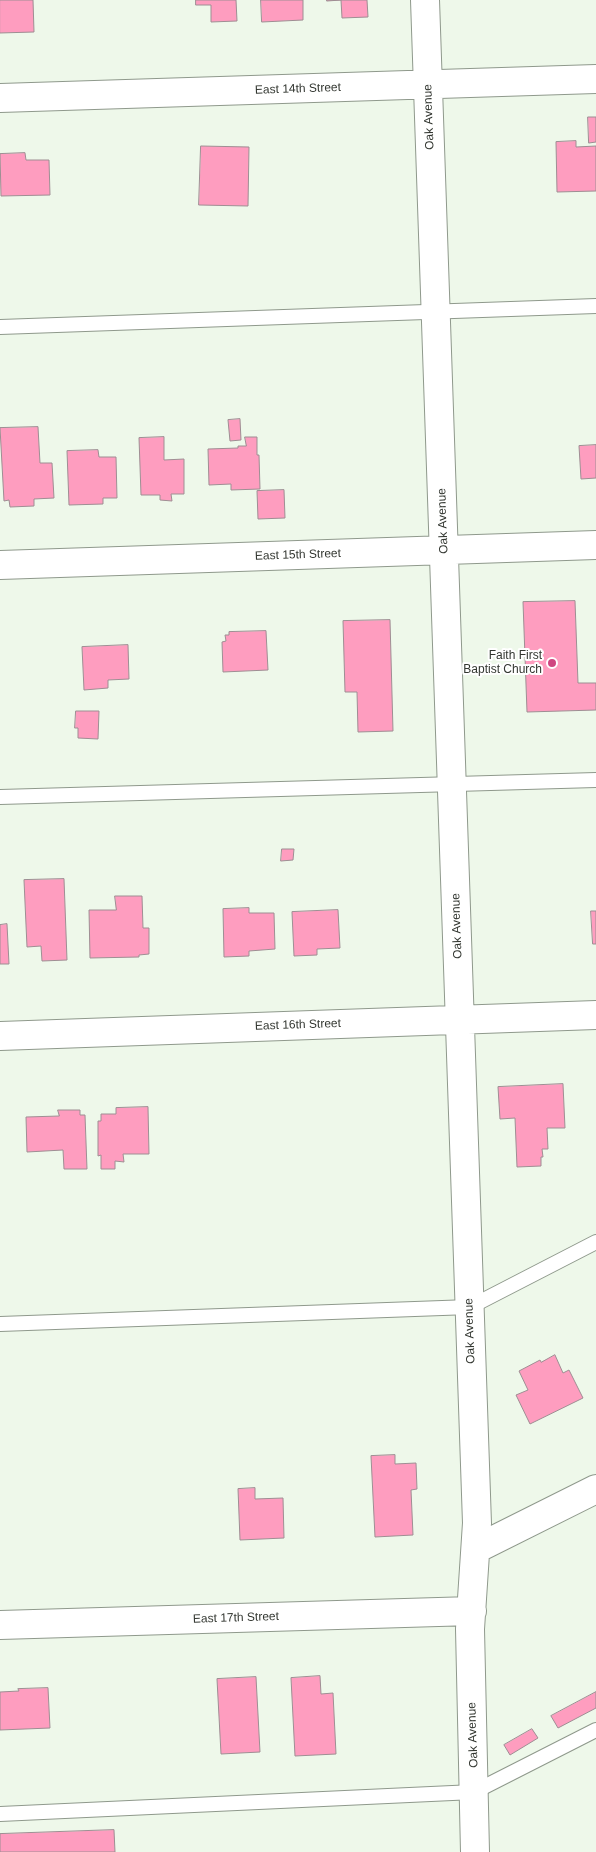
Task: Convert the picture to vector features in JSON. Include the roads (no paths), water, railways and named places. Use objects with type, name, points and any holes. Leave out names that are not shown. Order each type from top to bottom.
[{"type":"street","name":"Oak Avenue","points":[[425,0],[477,1522],[470,1629],[475,1852]]},
{"type":"street","name":"East 14th Street","points":[[0,98],[596,79]]},
{"type":"street","name":"East 15th Street","points":[[0,565],[596,545]]},
{"type":"street","name":"East 16th Street","points":[[0,1036],[596,1015]]},
{"type":"street","points":[[476,1549],[596,1489]]},
{"type":"street","name":"East 17th Street","points":[[0,1626],[472,1611]]},
{"type":"lane","points":[[0,327],[596,306]]},
{"type":"lane","points":[[0,797],[596,780]]},
{"type":"lane","points":[[0,1324],[470,1307],[596,1242]]},
{"type":"lane","points":[[0,1814],[474,1792],[596,1730]]},
{"type":"place","name":"Faith First Baptist Church","points":[[552,663]]}]
